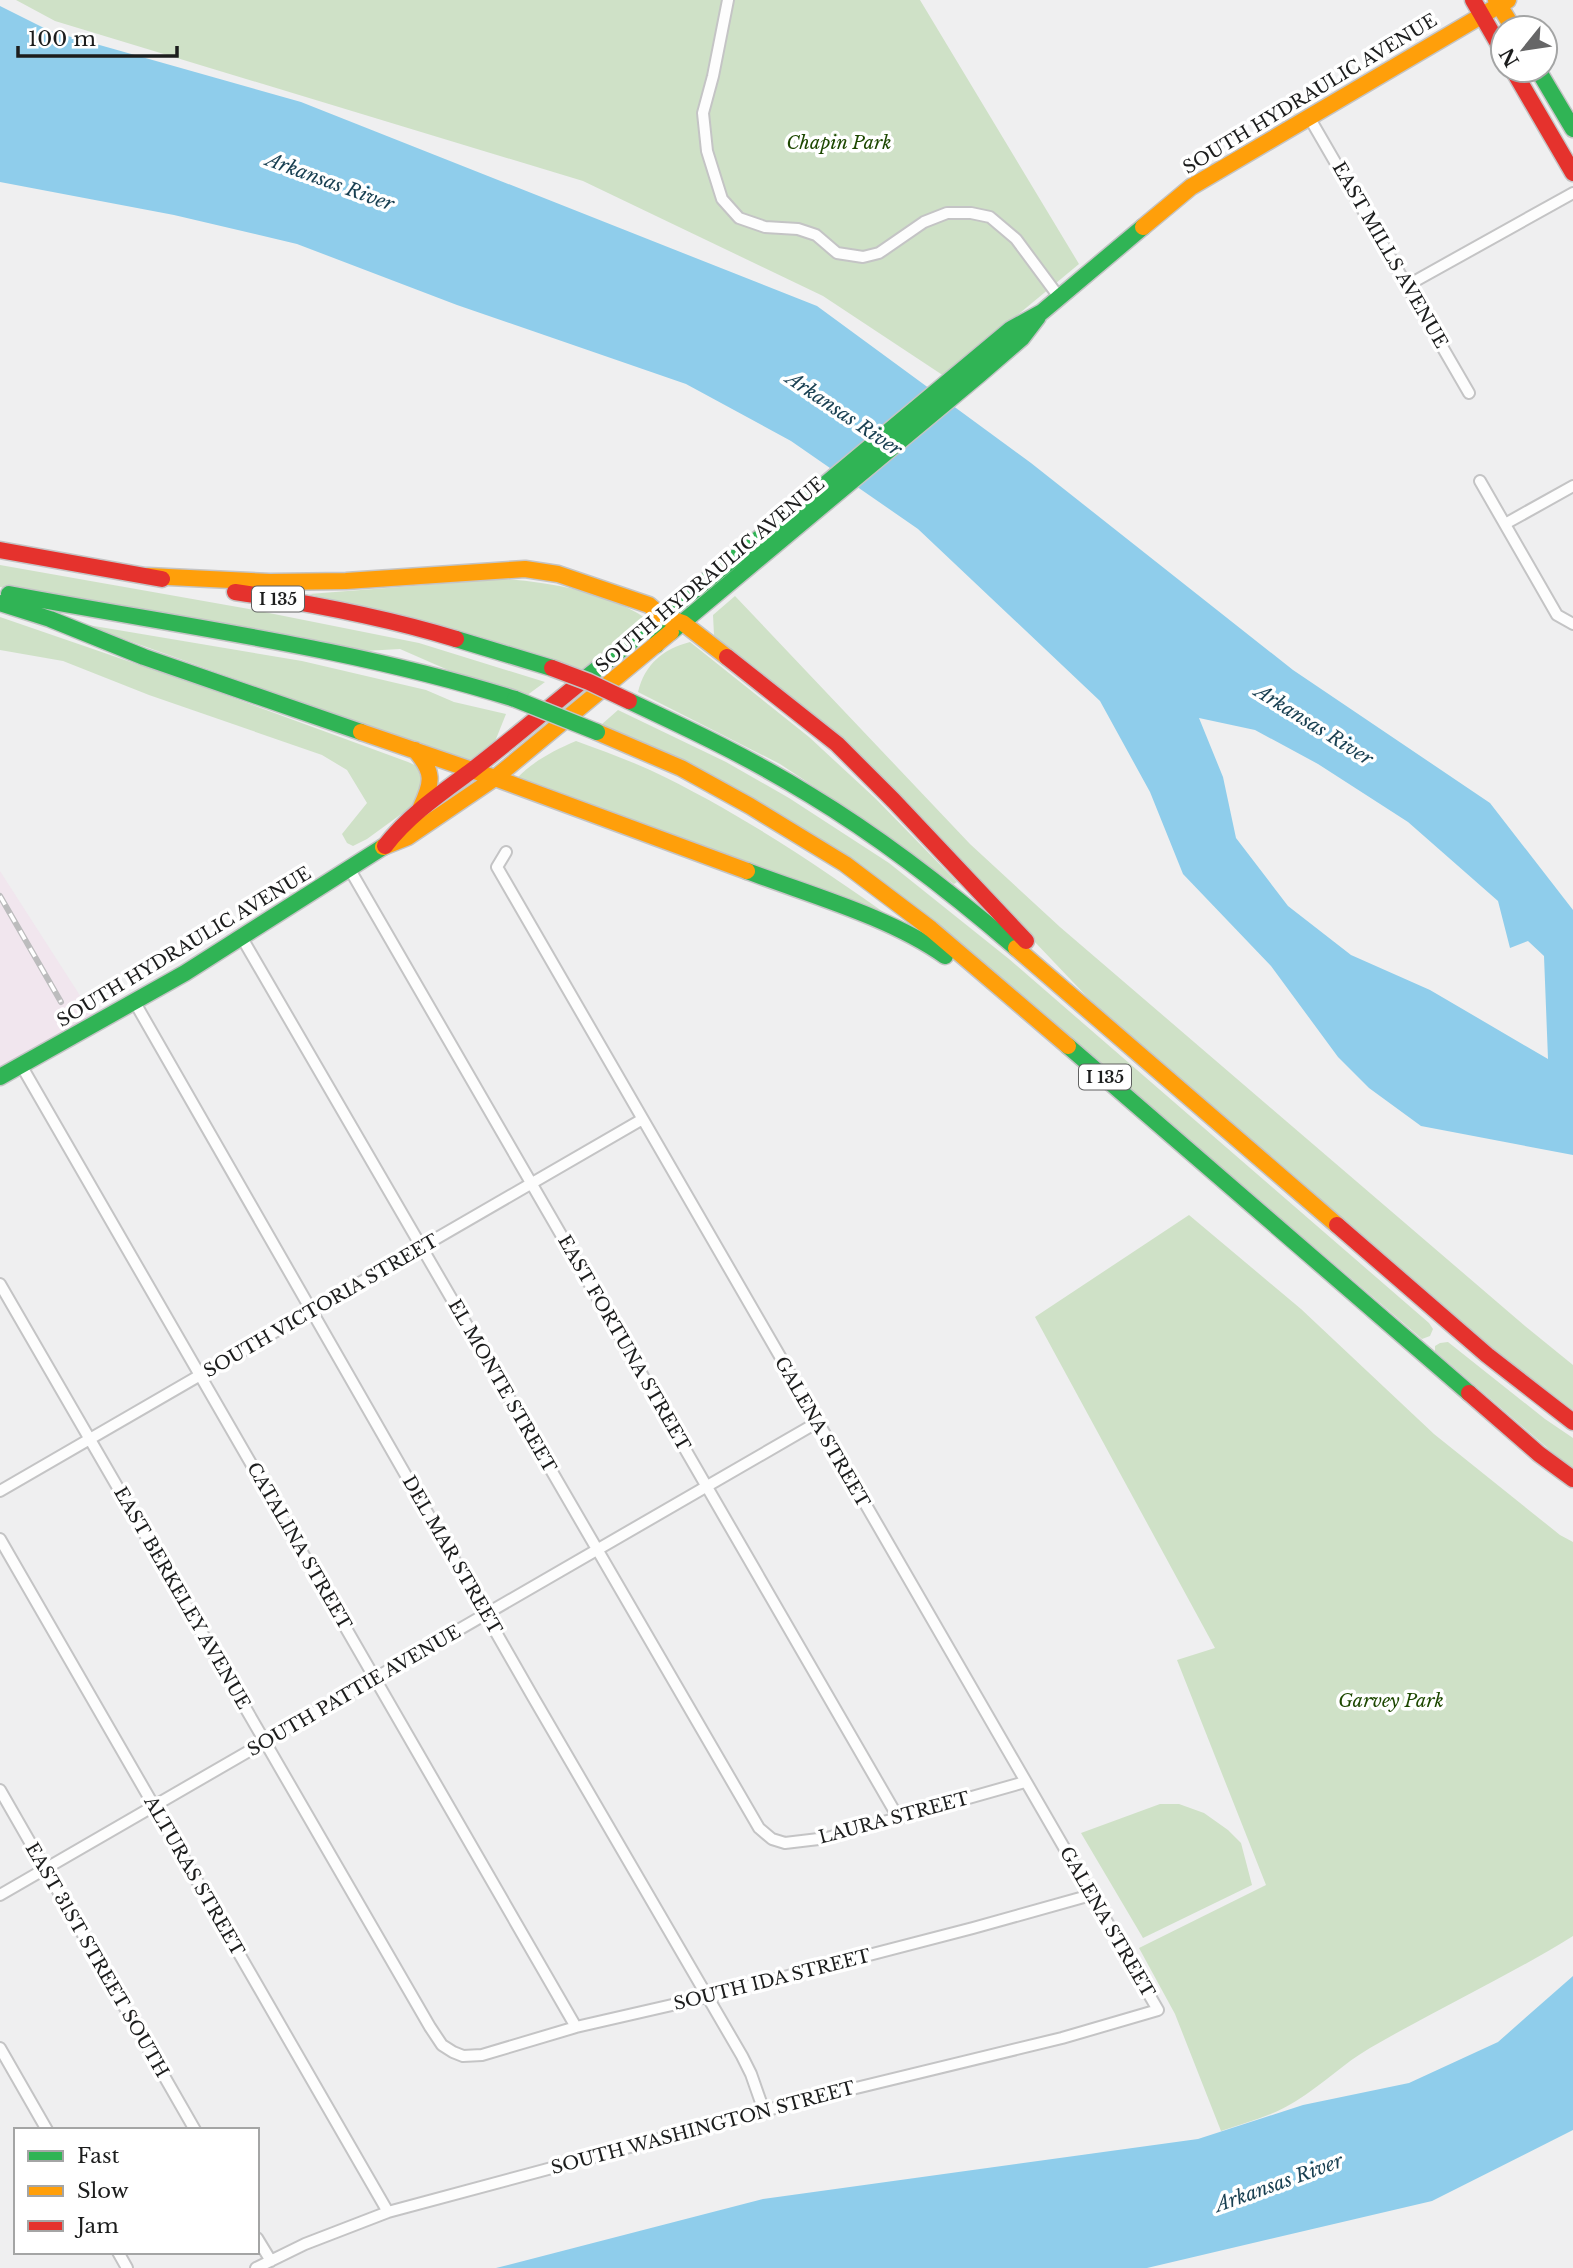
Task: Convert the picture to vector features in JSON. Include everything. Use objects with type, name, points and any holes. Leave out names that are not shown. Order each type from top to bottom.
[{"type":"main road","points":[[1473,0],[1489,27]]},
{"type":"main road","name":"SOUTH HYDRAULIC AVENUE","points":[[385,846],[399,827],[421,807],[472,770],[810,497],[972,371],[1022,338],[1042,312],[1191,187],[1501,2]]},
{"type":"main road","points":[[1521,84],[1573,173]]},
{"type":"main road","points":[[1546,84],[1573,129]]},
{"type":"main road","name":"SOUTH HYDRAULIC AVENUE","points":[[0,1077],[242,938],[385,846],[408,837],[495,778],[825,506],[972,371]]},
{"type":"main road","name":"I 135","points":[[0,550],[306,603],[427,630],[589,682],[714,740],[867,832],[967,908],[1487,1355],[1573,1422]]},
{"type":"main road","points":[[148,576],[270,582],[346,581],[525,569],[558,573],[649,605],[662,616],[683,623],[836,744],[894,801],[1106,1027]]},
{"type":"main road","name":"I 135","points":[[0,592],[90,610],[246,634],[394,664],[515,699],[681,768],[761,813],[845,864],[931,929],[1539,1454],[1573,1479]]},
{"type":"main road","points":[[0,603],[50,619],[144,657],[495,778],[885,923],[928,944],[1054,1034]]},
{"type":"main road","points":[[656,645],[664,627],[662,616]]},
{"type":"main road","points":[[415,750],[428,764],[432,776],[431,787],[421,807]]},
{"type":"street","points":[[728,0],[703,113],[707,151],[722,199],[739,218],[765,226],[798,229],[816,236],[837,253],[863,257],[879,253],[923,222],[947,213],[971,213],[990,217],[1016,239],[1059,297]]},
{"type":"street","name":"EAST MILLS AVENUE","points":[[1309,117],[1469,393]]},
{"type":"street","points":[[1408,285],[1573,193]]},
{"type":"street","points":[[1480,481],[1557,615],[1573,624]]},
{"type":"street","points":[[1506,524],[1573,486]]},
{"type":"street","name":"GALENA STREET","points":[[506,852],[497,867],[1158,2010]]},
{"type":"street","name":"EAST FORTUNA STREET","points":[[349,868],[899,1819]]},
{"type":"street","name":"EL MONTE STREET","points":[[242,938],[754,1821],[764,1833]]},
{"type":"street","name":"DEL MAR STREET","points":[[134,1001],[747,2067],[764,2111]]},
{"type":"street","name":"CATALINA STREET","points":[[21,1065],[576,2027]]},
{"type":"street","name":"SOUTH VICTORIA STREET","points":[[0,1491],[641,1120]]},
{"type":"street","name":"EAST BERKELEY AVENUE","points":[[0,1284],[436,2038],[453,2052]]},
{"type":"street","name":"SOUTH PATTIE AVENUE","points":[[0,1895],[818,1422]]},
{"type":"street","name":"ALTURAS STREET","points":[[0,1539],[388,2212]]},
{"type":"street","name":"LAURA STREET","points":[[764,1833],[778,1842],[792,1843],[827,1838],[1025,1782]]},
{"type":"street","name":"EAST 31ST STREET SOUTH","points":[[0,1790],[194,2128]]},
{"type":"street","name":"SOUTH IDA STREET","points":[[453,2052],[463,2056],[482,2056],[576,2027],[707,1997],[1091,1895]]},
{"type":"street","name":"SOUTH WASHINGTON STREET","points":[[257,2268],[305,2244],[388,2212],[764,2111],[1062,2038],[1158,2010]]},
{"type":"street","points":[[0,2048],[46,2128]]},
{"type":"street","points":[[259,2241],[271,2261]]},
{"type":"shaded area","points":[[0,871],[97,1022],[0,1078]]},
{"type":"green space","name":"Chapin Park","points":[[16,0],[920,0],[1079,264],[944,376],[823,296],[583,181],[55,21]]},
{"type":"green space","points":[[0,565],[249,609],[419,643],[545,682],[526,696],[448,670],[400,649],[364,651],[0,587]]},
{"type":"green space","points":[[503,579],[577,590],[613,601],[645,618],[586,671],[309,594]]},
{"type":"green space","points":[[735,596],[970,844],[1060,927],[1573,1365],[1573,1410],[1508,1361],[1091,1001],[1033,940],[714,635],[713,615]]},
{"type":"green space","points":[[0,617],[212,690],[408,762],[417,766],[423,784],[411,807],[353,846],[347,843],[342,834],[367,803],[347,770],[322,755],[149,695],[63,661],[0,650]]},
{"type":"green space","points":[[82,624],[302,661],[426,690],[454,702],[506,714],[494,744],[471,763]]},
{"type":"green space","points":[[690,642],[809,737],[876,799],[957,882],[954,884],[780,764],[638,692],[645,673],[656,659],[671,649]]},
{"type":"green space","points":[[618,710],[726,762],[789,798],[889,863],[1009,959],[1429,1323],[1433,1329],[1430,1336],[1422,1339],[943,929],[601,725]]},
{"type":"green space","points":[[576,741],[650,770],[714,803],[806,859],[895,920],[517,778],[545,757]]},
{"type":"green space","name":"Garvey Park","points":[[1189,1215],[1301,1309],[1434,1434],[1560,1535],[1573,1542],[1573,1936],[1370,2048],[1306,2095],[1278,2111],[1221,2131],[1175,2014],[1139,1948],[1266,1885],[1177,1660],[1215,1648],[1035,1317]]},
{"type":"green space","points":[[1448,1342],[1573,1438],[1573,1470],[1435,1351],[1435,1346]]},
{"type":"green space","points":[[1160,1804],[1179,1804],[1204,1813],[1228,1830],[1241,1843],[1252,1885],[1143,1938],[1081,1833]]},
{"type":"water","name":"Arkansas River","points":[[0,6],[50,31],[301,102],[817,306],[1031,463],[1293,670],[1490,803],[1573,910],[1573,1155],[1421,1126],[1369,1088],[1338,1057],[1271,966],[1183,874],[1150,792],[1100,701],[918,529],[791,441],[686,384],[457,305],[297,244],[174,215],[0,182]],"holes":[[[1199,718],[1255,730],[1318,764],[1408,822],[1498,901],[1510,948],[1528,941],[1544,956],[1548,1059],[1430,990],[1351,955],[1288,906],[1236,838],[1223,777]]]},
{"type":"water","name":"Arkansas River","points":[[1573,1976],[1573,2130],[1432,2201],[1147,2268],[496,2268],[763,2199],[1198,2139],[1303,2105],[1409,2083],[1498,2042]]},
{"type":"railway","points":[[0,896],[61,1002]]},
{"type":"traffic: fast","points":[[1546,84],[1573,129]]},
{"type":"traffic: fast","points":[[581,682],[810,497],[1011,329],[1042,312],[1143,227]]},
{"type":"traffic: fast","points":[[671,632],[979,375],[1022,338],[1038,317]]},
{"type":"traffic: fast","points":[[9,594],[327,651],[453,681],[515,699]]},
{"type":"traffic: fast","points":[[0,603],[50,619],[144,657],[361,732]]},
{"type":"traffic: fast","points":[[656,645],[664,627],[662,616]]},
{"type":"traffic: fast","points":[[456,639],[552,668]]},
{"type":"traffic: fast","points":[[515,699],[597,732]]},
{"type":"traffic: fast","points":[[629,701],[744,757],[837,812],[916,867],[1016,948]]},
{"type":"traffic: fast","points":[[0,1077],[185,973],[383,847]]},
{"type":"traffic: fast","points":[[747,871],[875,918],[945,956]]},
{"type":"traffic: fast","points":[[1068,1046],[1469,1393]]},
{"type":"traffic: slow","points":[[1496,0],[1504,14]]},
{"type":"traffic: slow","points":[[1143,227],[1191,187],[1508,0]]},
{"type":"traffic: slow","points":[[148,576],[270,582],[346,581],[525,569],[558,574],[649,605],[662,616],[683,623],[727,657]]},
{"type":"traffic: slow","points":[[383,847],[408,837],[495,778],[671,632]]},
{"type":"traffic: slow","points":[[361,732],[495,778],[747,871]]},
{"type":"traffic: slow","points":[[597,732],[681,768],[845,864],[931,929],[1068,1046]]},
{"type":"traffic: slow","points":[[415,750],[426,765],[430,777],[428,791],[421,807]]},
{"type":"traffic: slow","points":[[1016,948],[1337,1225]]},
{"type":"traffic: jam","points":[[1473,0],[1489,28]]},
{"type":"traffic: jam","points":[[1521,84],[1573,173]]},
{"type":"traffic: jam","points":[[0,550],[162,579]]},
{"type":"traffic: jam","points":[[235,592],[346,611],[456,639]]},
{"type":"traffic: jam","points":[[727,657],[837,744],[1026,941]]},
{"type":"traffic: jam","points":[[552,668],[629,701]]},
{"type":"traffic: jam","points":[[385,846],[425,805],[581,682]]},
{"type":"traffic: jam","points":[[1337,1225],[1487,1355],[1573,1422]]},
{"type":"traffic: jam","points":[[1469,1393],[1539,1454],[1573,1479]]}]
